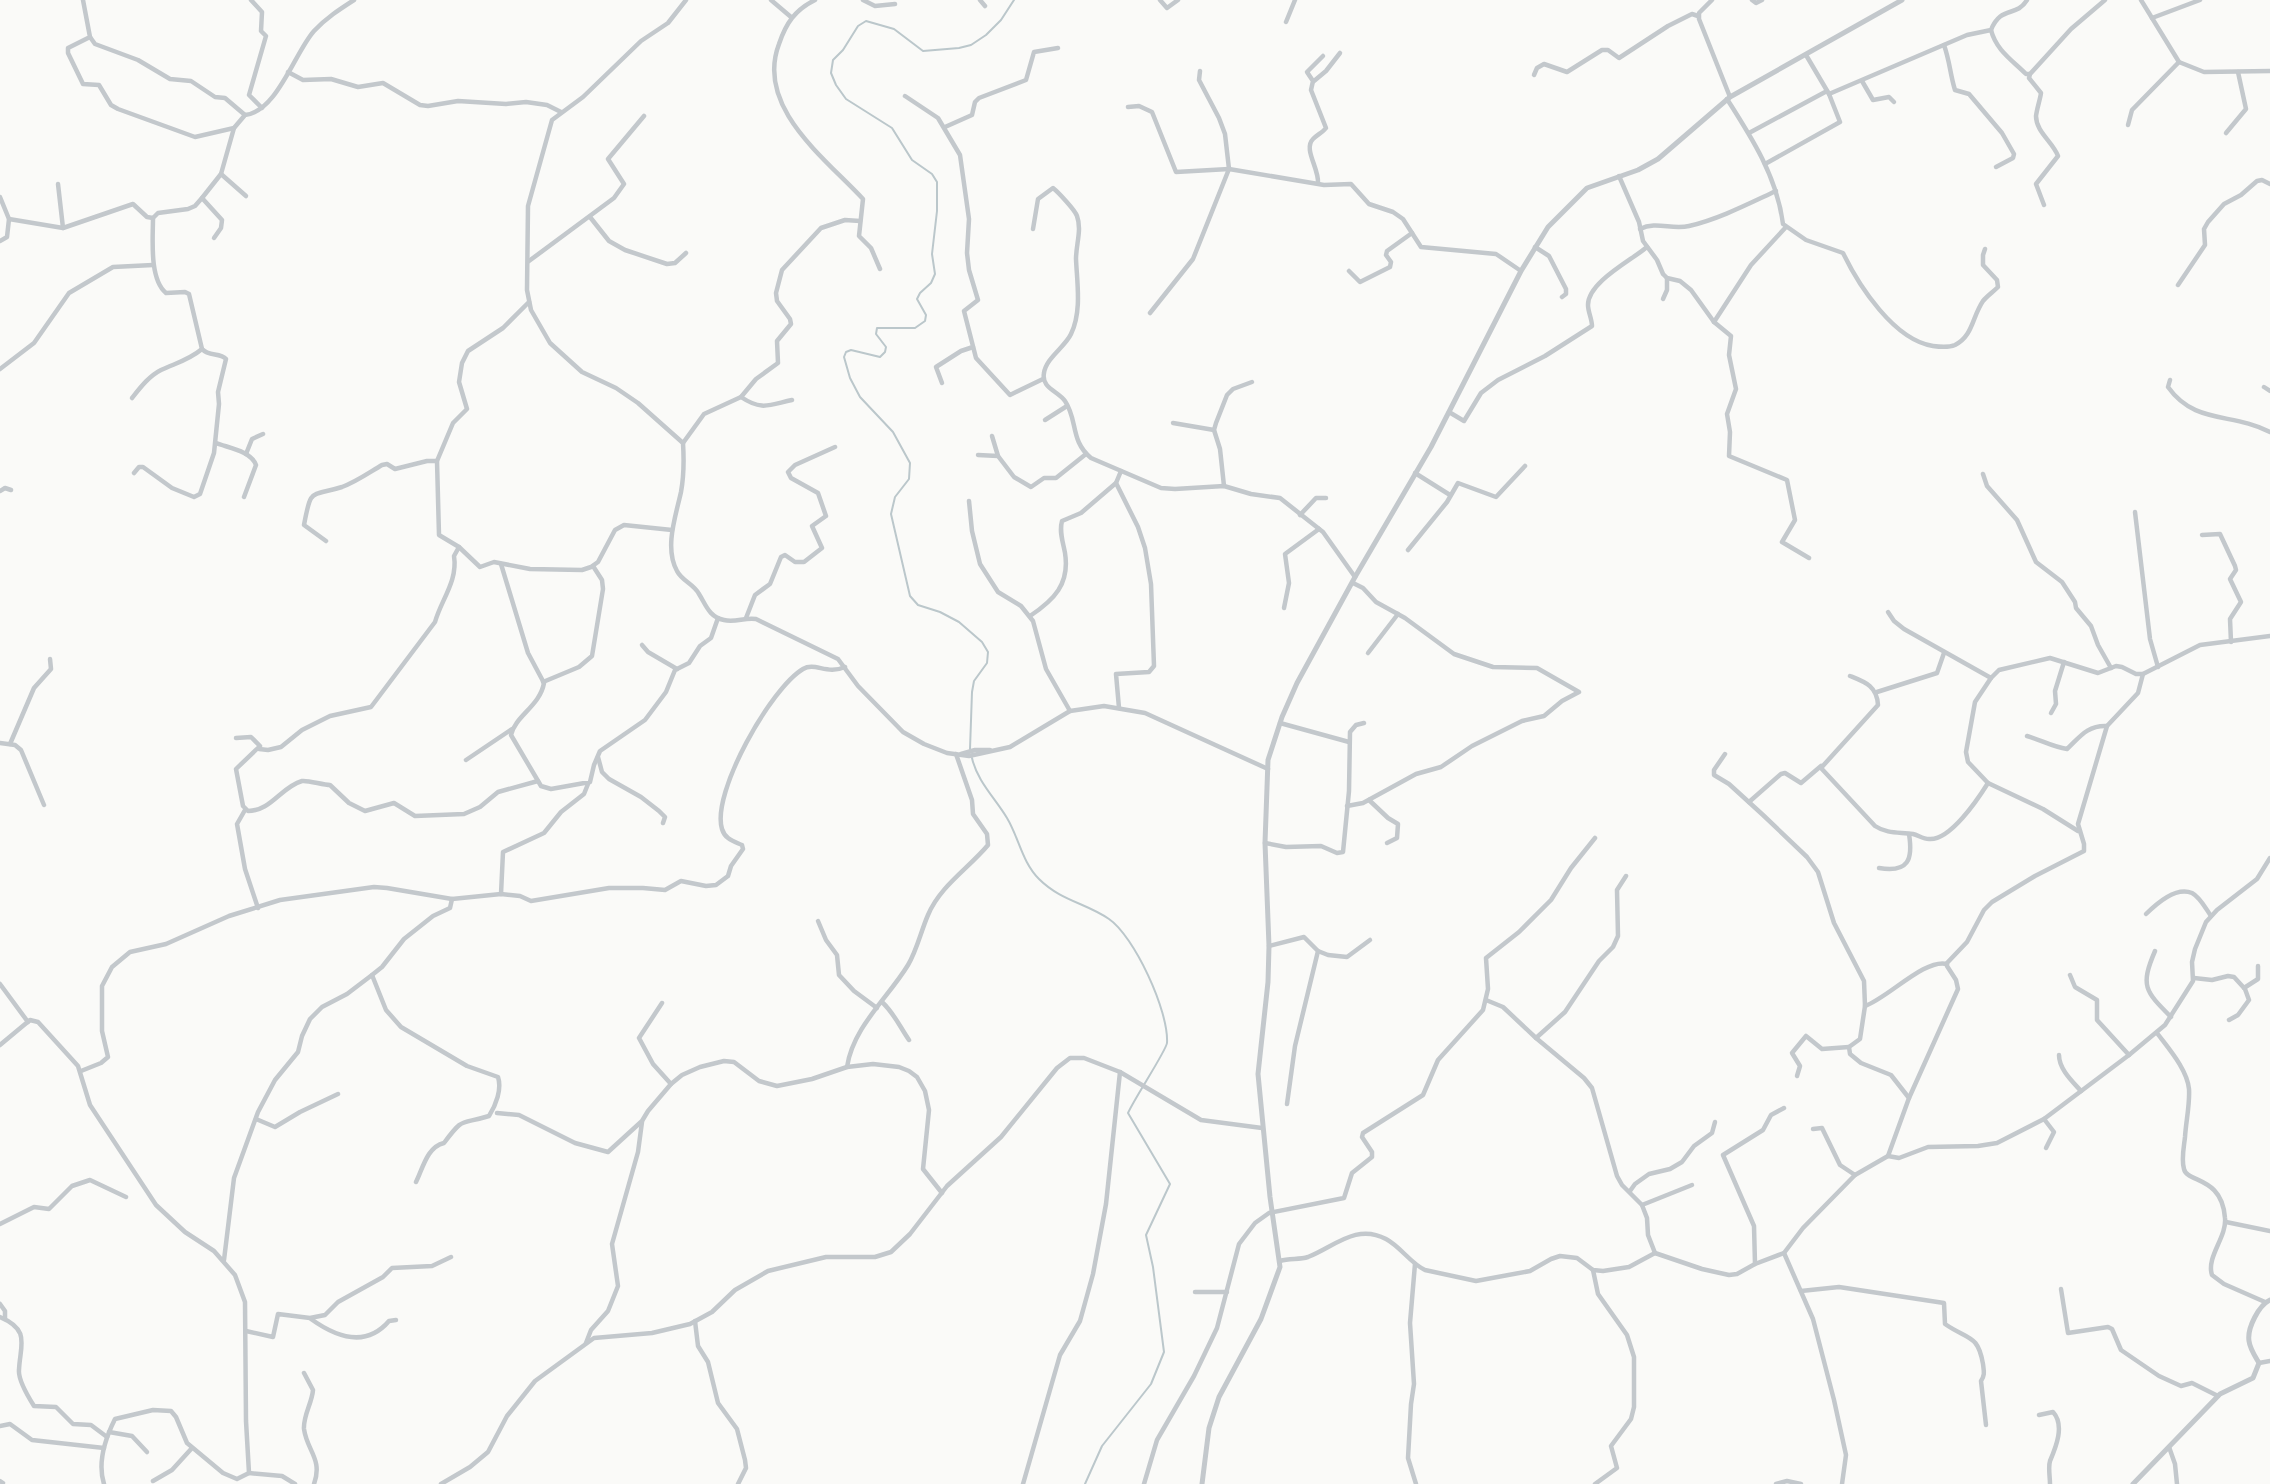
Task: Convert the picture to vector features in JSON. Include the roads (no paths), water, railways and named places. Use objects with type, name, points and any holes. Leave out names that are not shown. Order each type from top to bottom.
[{"type":"street","points":[[83,0],[90,37],[96,44],[138,60],[170,79],[191,81],[215,97],[225,98],[245,115],[251,115],[262,108],[271,98],[315,30],[354,0]]},
{"type":"street","points":[[251,0],[262,12],[261,31],[266,36],[249,95],[262,108]]},
{"type":"street","points":[[682,443],[638,403],[616,388],[592,378],[564,357],[544,336],[529,302],[527,290],[529,200],[542,163],[547,132],[552,120],[583,97],[638,44],[667,23],[686,0]]},
{"type":"street","points":[[771,0],[790,17]]},
{"type":"street","points":[[815,0],[790,17],[776,50],[773,67],[783,109],[808,141],[863,199],[859,236],[871,248],[880,269]]},
{"type":"street","points":[[863,0],[874,6],[895,4]]},
{"type":"street","points":[[980,0],[985,6]]},
{"type":"street","points":[[1160,0],[1167,8],[1178,0]]},
{"type":"street","points":[[1286,22],[1295,0]]},
{"type":"street","points":[[1698,16],[1712,0]]},
{"type":"street","points":[[1752,0],[1756,4],[1762,0]]},
{"type":"street","points":[[1202,1484],[1209,1429],[1219,1397],[1264,1312],[1280,1261],[1262,1128],[1258,1074],[1268,982],[1265,843],[1268,769],[1280,723],[1297,683],[1449,412],[1534,246],[1548,227],[1587,188],[1644,167],[1665,155],[1729,98],[1902,0]]},
{"type":"street","points":[[2027,0],[2019,9],[2000,15],[1991,30],[1993,41],[2000,50],[2026,74],[2030,74]]},
{"type":"street","points":[[2044,205],[2036,184],[2058,156],[2038,125],[2036,114],[2041,93],[2029,79],[2030,74],[2071,29],[2105,0]]},
{"type":"street","points":[[2141,0],[2179,62],[2199,71],[2270,71]]},
{"type":"street","points":[[2152,18],[2200,0]]},
{"type":"street","points":[[1534,75],[1537,68],[1544,64],[1567,72],[1602,50],[1608,50],[1619,58],[1671,24],[1692,14],[1698,16]]},
{"type":"street","points":[[1698,16],[1729,98],[1765,164],[1776,191],[1783,224],[1817,245],[1843,253],[1850,271],[1902,333],[1915,341],[1940,347],[1953,346],[1968,335],[1983,301],[1998,286],[1997,280],[1983,265],[1985,249]]},
{"type":"street","points":[[1749,133],[1828,93],[1967,35],[1991,30]]},
{"type":"street","points":[[90,37],[70,46],[68,55],[82,83],[99,85],[114,107],[195,137],[234,128]]},
{"type":"street","points":[[1944,46],[1952,65],[1955,90],[1969,94],[2002,133],[2014,154],[2013,158],[1996,167]]},
{"type":"street","points":[[945,127],[972,115],[975,102],[979,98],[1028,78],[1028,66],[1034,52],[1058,48]]},
{"type":"street","points":[[1318,183],[1317,169],[1309,147],[1311,141],[1326,128],[1311,90],[1313,82],[1340,53]]},
{"type":"street","points":[[1765,164],[1839,123],[1828,93],[1806,55]]},
{"type":"street","points":[[1313,82],[1307,72],[1323,56]]},
{"type":"street","points":[[2129,125],[2128,118],[2132,110],[2179,62]]},
{"type":"street","points":[[1150,313],[1193,259],[1229,169],[1225,134],[1199,80],[1200,71]]},
{"type":"street","points":[[288,72],[303,80],[336,80],[359,88],[383,83],[411,100],[428,106],[458,101],[506,104],[526,102],[547,105],[561,112]]},
{"type":"street","points":[[2226,133],[2246,108],[2238,72]]},
{"type":"street","points":[[1862,81],[1873,100],[1889,97],[1894,102]]},
{"type":"street","points":[[905,96],[928,110],[945,127],[961,162],[969,219],[967,253],[978,300],[964,311],[976,358],[1010,395],[1043,379]]},
{"type":"street","points":[[1128,107],[1139,106],[1152,113],[1176,172],[1229,169],[1318,183],[1351,184],[1368,204],[1399,216],[1423,248],[1496,254],[1521,271]]},
{"type":"street","points":[[9,219],[63,228],[129,204],[135,205],[147,218],[153,218],[158,213],[195,206],[221,174],[234,128],[245,115]]},
{"type":"street","points":[[528,262],[610,203],[623,186],[608,159],[645,116]]},
{"type":"street","points":[[221,174],[246,196]]},
{"type":"street","points":[[1619,176],[1643,241],[1667,278],[1667,290],[1663,299]]},
{"type":"street","points":[[2178,285],[2205,245],[2204,229],[2216,212],[2257,181],[2270,184]]},
{"type":"street","points":[[58,184],[63,228]]},
{"type":"street","points":[[1032,229],[1038,199],[1053,188],[1074,209],[1079,228],[1076,260],[1078,299],[1074,324],[1065,345],[1044,369],[1043,379],[1048,387],[1064,400],[1076,438],[1086,454],[1152,485],[1169,489],[1224,486],[1251,494],[1280,498],[1327,537],[1354,580],[1376,602],[1462,658],[1493,667],[1537,668],[1579,692],[1562,701],[1544,716],[1522,721],[1472,746],[1441,767],[1416,774],[1369,800],[1347,806]]},
{"type":"street","points":[[1640,229],[1663,224],[1683,227],[1699,223],[1776,191]]},
{"type":"street","points":[[0,197],[9,219],[6,237],[0,241]]},
{"type":"street","points":[[202,198],[222,220],[221,229],[214,238]]},
{"type":"street","points":[[590,217],[609,241],[625,250],[671,264],[686,253]]},
{"type":"street","points":[[134,473],[139,467],[144,467],[172,488],[197,497],[207,478],[216,443],[218,392],[226,359],[224,356],[208,354],[202,349],[188,294],[164,292],[153,265],[153,218]]},
{"type":"street","points":[[860,221],[845,220],[821,228],[782,270],[776,293],[777,301],[791,324],[777,341],[778,363],[756,379],[741,397],[704,414],[682,443],[682,488],[672,530],[673,556],[676,569],[696,589],[705,608],[718,618],[735,621],[755,619],[832,655],[845,667],[864,693],[903,732],[923,744],[958,754],[1014,745],[1070,711],[1104,706],[1157,718],[1268,769]]},
{"type":"street","points":[[1714,322],[1751,265],[1786,228]]},
{"type":"street","points":[[1349,271],[1360,282],[1390,267],[1387,251],[1412,233]]},
{"type":"street","points":[[1534,246],[1549,256],[1566,289],[1562,297]]},
{"type":"street","points":[[1449,412],[1464,421],[1481,393],[1498,380],[1545,356],[1592,326],[1588,302],[1597,286],[1614,269],[1647,247]]},
{"type":"street","points":[[0,369],[34,343],[69,293],[113,267],[153,265]]},
{"type":"street","points":[[1667,278],[1680,281],[1691,290],[1714,322],[1732,337],[1729,357],[1736,389],[1727,414],[1730,432],[1729,456],[1787,480],[1795,520],[1782,542],[1808,558]]},
{"type":"street","points":[[529,302],[503,328],[468,351],[462,363],[459,382],[467,409],[453,423],[438,461],[436,476],[440,494],[439,532],[480,567],[494,562],[530,569],[576,571],[593,566],[601,558],[615,530],[624,524],[672,530]]},
{"type":"street","points":[[942,383],[936,368],[961,351],[973,347]]},
{"type":"street","points":[[132,398],[162,369],[191,358],[202,349]]},
{"type":"street","points":[[2170,380],[2168,387],[2190,409],[2245,422],[2270,432]]},
{"type":"street","points":[[1224,486],[1220,449],[1214,430],[1227,395],[1233,389],[1252,382]]},
{"type":"street","points":[[741,397],[760,407],[792,400]]},
{"type":"street","points":[[1045,420],[1068,407]]},
{"type":"street","points":[[1173,423],[1214,430]]},
{"type":"street","points":[[246,454],[252,439],[263,435]]},
{"type":"street","points":[[992,436],[998,456],[1014,477],[1031,487],[1044,478],[1056,478],[1086,454]]},
{"type":"street","points":[[216,443],[246,454],[255,461],[256,465],[244,497]]},
{"type":"street","points":[[746,618],[755,595],[770,584],[781,557],[785,555],[796,562],[804,562],[822,548],[812,526],[826,516],[818,493],[791,478],[788,472],[791,467],[835,447]]},
{"type":"street","points":[[978,455],[998,456]]},
{"type":"street","points":[[326,541],[304,525],[307,505],[315,494],[342,487],[382,465],[387,464],[395,469],[438,461]]},
{"type":"street","points":[[1408,550],[1459,482],[1497,497],[1525,466]]},
{"type":"street","points":[[1030,616],[1050,603],[1066,575],[1060,534],[1062,521],[1082,513],[1116,483],[1121,471]]},
{"type":"street","points":[[1415,473],[1450,495]]},
{"type":"street","points":[[1983,474],[1986,484],[2017,520],[2036,562],[2060,579],[2074,600],[2076,608],[2094,630],[2098,645],[2111,668]]},
{"type":"street","points":[[1116,483],[1139,527],[1145,548],[1151,584],[1154,666],[1149,672],[1116,674],[1119,708]]},
{"type":"street","points":[[0,491],[5,488],[11,490]]},
{"type":"street","points":[[1300,515],[1316,498],[1326,498]]},
{"type":"street","points":[[968,500],[980,564],[998,592],[1021,606],[1030,616],[1036,628],[1046,669],[1070,711]]},
{"type":"street","points":[[2135,512],[2148,626],[2158,667]]},
{"type":"street","points":[[1284,608],[1289,583],[1285,555],[1319,529]]},
{"type":"street","points":[[2202,535],[2220,534],[2235,566],[2236,570],[2230,579],[2241,602],[2230,619],[2231,642]]},
{"type":"street","points":[[258,908],[246,871],[238,827],[239,818],[245,810],[236,769],[260,749],[281,747],[302,730],[330,716],[372,708],[435,622],[452,583],[456,569],[453,556],[459,547]]},
{"type":"street","points":[[467,760],[513,728],[532,708],[544,682],[528,653],[502,564]]},
{"type":"street","points":[[544,682],[579,667],[592,656],[603,589],[602,580],[593,566]]},
{"type":"street","points":[[1888,612],[1898,625],[1991,678]]},
{"type":"street","points":[[1368,653],[1398,614]]},
{"type":"street","points":[[501,894],[503,852],[544,833],[561,812],[584,794],[592,780],[600,751],[645,720],[666,692],[673,673],[689,663],[700,646],[711,638],[718,618]]},
{"type":"street","points":[[2079,831],[2043,809],[1988,783],[1968,762],[1966,752],[1975,702],[1991,678],[1999,670],[2046,658],[2098,673],[2122,667],[2136,674],[2143,674],[2200,645],[2270,636]]},
{"type":"street","points":[[642,645],[651,654],[677,669]]},
{"type":"street","points":[[1877,692],[1937,673],[1944,653]]},
{"type":"street","points":[[10,744],[34,688],[51,668],[50,659]]},
{"type":"street","points":[[2051,713],[2056,704],[2055,691],[2064,662]]},
{"type":"street","points":[[80,1071],[101,1063],[108,1057],[102,1031],[102,986],[112,967],[134,949],[166,944],[229,916],[280,900],[373,887],[452,900],[501,894],[520,896],[531,901],[609,888],[666,890],[681,881],[711,886],[721,882],[728,876],[731,866],[743,849],[742,845],[729,840],[724,833],[720,819],[722,800],[752,732],[777,694],[802,670],[811,667],[832,672],[845,667]]},
{"type":"street","points":[[1947,964],[1967,942],[1984,910],[1992,902],[2035,876],[2084,852],[2078,824],[2106,726],[2138,693],[2143,674]]},
{"type":"street","points":[[1749,802],[1784,773],[1801,783],[1821,766],[1877,707],[1877,692],[1867,683],[1850,676]]},
{"type":"street","points":[[1280,723],[1349,742]]},
{"type":"street","points":[[1265,843],[1286,847],[1321,846],[1342,853],[1349,742],[1352,728],[1364,723]]},
{"type":"street","points":[[2027,736],[2056,748],[2067,749],[2076,738],[2094,727],[2106,726]]},
{"type":"street","points":[[513,728],[512,737],[541,786],[551,789],[588,784]]},
{"type":"street","points":[[236,738],[251,737],[260,749]]},
{"type":"street","points":[[0,743],[15,745],[21,750],[44,805]]},
{"type":"street","points":[[847,1067],[860,1032],[909,964],[933,906],[959,873],[988,845],[986,834],[974,814],[958,754]]},
{"type":"street","points":[[1725,754],[1713,770],[1714,775],[1749,802],[1802,852],[1818,872],[1833,923],[1862,975],[1865,1006],[1860,1039],[1849,1047],[1822,1049],[1807,1036],[1791,1053],[1800,1066],[1797,1076]]},
{"type":"street","points":[[598,756],[603,773],[659,811],[665,817],[663,823]]},
{"type":"street","points":[[1821,766],[1875,826],[1887,832],[1929,839],[1943,835],[1963,817],[1988,783]]},
{"type":"street","points":[[245,810],[251,812],[261,808],[305,780],[318,785],[330,785],[348,803],[365,811],[394,803],[415,816],[464,814],[480,807],[498,792],[538,781]]},
{"type":"street","points":[[1369,800],[1398,824],[1396,838],[1387,843]]},
{"type":"street","points":[[1880,868],[1894,869],[1909,860],[1912,853],[1909,834]]},
{"type":"street","points":[[1144,1484],[1157,1440],[1211,1342],[1227,1292],[1237,1247],[1255,1223],[1272,1212],[1344,1198],[1352,1173],[1372,1157],[1372,1152],[1362,1137],[1363,1133],[1426,1092],[1436,1062],[1483,1010],[1486,1000],[1486,957],[1519,932],[1550,900],[1595,838]]},
{"type":"street","points":[[1280,1261],[1309,1256],[1344,1238],[1362,1233],[1382,1237],[1395,1244],[1425,1269],[1476,1281],[1530,1270],[1560,1256],[1577,1258],[1593,1270],[1626,1268],[1655,1253],[1729,1275],[1737,1274],[1784,1253],[1803,1228],[1854,1175],[1888,1156],[1899,1158],[1928,1147],[1997,1143],[2044,1119],[2129,1055],[2157,1033],[2171,1017],[2193,978],[2195,949],[2211,916],[2255,881],[2270,858]]},
{"type":"street","points":[[1535,1038],[1565,1012],[1599,961],[1613,947],[1618,936],[1617,890],[1626,876]]},
{"type":"street","points":[[2146,914],[2160,901],[2183,892],[2195,895],[2211,916]]},
{"type":"street","points":[[224,1261],[234,1178],[256,1119],[275,1080],[298,1052],[310,1019],[322,1007],[347,994],[382,967],[404,939],[433,916],[450,908],[452,900]]},
{"type":"street","points":[[818,921],[826,940],[837,955],[839,975],[877,1008]]},
{"type":"street","points":[[1269,946],[1304,937],[1318,951],[1347,957],[1370,940]]},
{"type":"street","points":[[1287,1104],[1296,1046],[1318,951]]},
{"type":"street","points":[[2154,951],[2146,986],[2150,996],[2171,1017]]},
{"type":"street","points":[[1865,1006],[1939,962],[1947,964],[1956,980],[1958,989],[1909,1098],[1888,1156]]},
{"type":"street","points":[[2244,988],[2258,979],[2258,966]]},
{"type":"street","points":[[372,975],[386,1010],[401,1027],[467,1066],[498,1076],[499,1080],[497,1097],[489,1116],[461,1123],[452,1130],[444,1143],[431,1150],[416,1182]]},
{"type":"street","points":[[2070,975],[2075,987],[2097,1000],[2096,1019],[2129,1055]]},
{"type":"street","points":[[2193,978],[2212,981],[2231,976],[2237,979],[2249,998],[2235,1018],[2228,1020]]},
{"type":"street","points":[[0,984],[28,1021]]},
{"type":"street","points":[[1486,1000],[1503,1007],[1592,1088],[1617,1176],[1642,1205],[1655,1253]]},
{"type":"street","points":[[882,1002],[893,1013],[897,1024],[909,1040]]},
{"type":"street","points":[[662,1003],[639,1038],[653,1064],[671,1084]]},
{"type":"street","points":[[0,1045],[28,1021],[38,1023],[80,1071],[90,1105],[156,1205],[224,1261],[235,1275],[244,1296],[249,1473]]},
{"type":"street","points":[[2157,1033],[2178,1062],[2189,1086],[2184,1169],[2188,1176],[2208,1183],[2222,1203],[2226,1222],[2211,1264],[2212,1275],[2224,1283],[2267,1301],[2249,1336],[2253,1353],[2259,1363]]},
{"type":"street","points":[[1849,1047],[1855,1060],[1891,1075],[1909,1098]]},
{"type":"street","points":[[2059,1055],[2059,1062],[2066,1074],[2081,1091]]},
{"type":"street","points":[[441,1484],[470,1467],[488,1452],[507,1416],[530,1386],[586,1343],[603,1336],[661,1332],[695,1321],[712,1312],[735,1290],[768,1272],[826,1257],[869,1257],[887,1254],[909,1234],[942,1193],[1001,1138],[1057,1068],[1070,1058],[1084,1058],[1120,1072],[1201,1120],[1262,1128]]},
{"type":"street","points":[[497,1113],[519,1115],[575,1143],[608,1152],[642,1121],[671,1084],[693,1070],[724,1061],[734,1062],[759,1080],[777,1086],[812,1079],[847,1067],[873,1064],[894,1066],[917,1077],[925,1091],[929,1110],[923,1172],[942,1193]]},
{"type":"street","points":[[1023,1484],[1060,1355],[1080,1321],[1093,1274],[1106,1204],[1120,1072]]},
{"type":"street","points":[[256,1119],[275,1127],[338,1094]]},
{"type":"street","points":[[1755,1264],[1752,1222],[1723,1157],[1725,1153],[1763,1130],[1770,1115],[1784,1108]]},
{"type":"street","points":[[2044,1119],[2054,1133],[2046,1148]]},
{"type":"street","points":[[586,1343],[591,1330],[608,1311],[618,1286],[612,1244],[638,1152],[642,1121]]},
{"type":"street","points":[[1630,1191],[1634,1184],[1649,1174],[1670,1169],[1682,1162],[1695,1146],[1712,1133],[1715,1122]]},
{"type":"street","points":[[1813,1129],[1822,1128],[1840,1165],[1854,1175]]},
{"type":"street","points":[[0,1224],[34,1207],[49,1209],[72,1185],[90,1181],[125,1197]]},
{"type":"street","points":[[1642,1205],[1692,1185]]},
{"type":"street","points":[[2226,1222],[2270,1231]]},
{"type":"street","points":[[1784,1253],[1816,1327],[1845,1443],[1846,1464],[1842,1484]]},
{"type":"street","points":[[246,1331],[273,1337],[278,1314],[310,1318],[328,1314],[338,1302],[383,1277],[392,1268],[432,1266],[452,1258]]},
{"type":"street","points":[[1415,1263],[1410,1323],[1415,1384],[1408,1458],[1416,1484]]},
{"type":"street","points":[[1593,1270],[1598,1294],[1627,1335],[1634,1357],[1633,1412],[1628,1425],[1611,1446],[1617,1468],[1595,1484]]},
{"type":"street","points":[[1801,1291],[1845,1287],[1917,1297],[1945,1304],[1945,1324],[1975,1340],[1980,1349],[1986,1426]]},
{"type":"street","points":[[2061,1289],[2068,1334],[2108,1327],[2112,1329],[2121,1350],[2159,1376],[2181,1386],[2192,1383],[2218,1396]]},
{"type":"street","points":[[1195,1292],[1227,1292]]},
{"type":"street","points":[[0,1304],[4,1316],[21,1334],[23,1345],[19,1372],[32,1404],[37,1408],[56,1407],[73,1424],[91,1425],[108,1434],[132,1436],[147,1452]]},
{"type":"street","points":[[310,1318],[329,1331],[364,1338],[383,1329],[388,1321],[396,1320]]},
{"type":"street","points":[[695,1321],[698,1346],[708,1362],[718,1403],[737,1429],[746,1468],[738,1484]]},
{"type":"street","points":[[2259,1363],[2270,1361]]},
{"type":"street","points":[[2133,1484],[2218,1396],[2252,1379],[2259,1363]]},
{"type":"street","points":[[304,1373],[313,1390],[304,1423],[306,1437],[317,1466],[314,1484]]},
{"type":"street","points":[[104,1484],[101,1471],[104,1448],[117,1418],[153,1410],[167,1410],[175,1414],[185,1442],[223,1474],[237,1481],[249,1473],[282,1476],[295,1484]]},
{"type":"street","points":[[2039,1415],[2053,1412],[2058,1417],[2056,1452],[2049,1466],[2050,1484]]},
{"type":"street","points":[[0,1426],[9,1424],[32,1440],[104,1448]]},
{"type":"street","points":[[2169,1447],[2175,1464],[2177,1484]]},
{"type":"street","points":[[153,1481],[172,1470],[192,1448]]},
{"type":"street","points":[[1776,1484],[1787,1481],[1801,1484]]},
{"type":"waterway","points":[[970,749],[974,681],[987,663],[988,652],[982,642],[959,622],[918,605],[910,596],[891,514],[895,497],[909,479],[910,463],[893,432],[860,397],[850,378],[844,357],[846,352],[851,350],[880,357],[886,347],[876,334],[877,328],[915,328],[925,321],[926,315],[917,299],[935,274],[932,254],[937,182],[932,174],[912,160],[892,128],[846,99],[831,73],[833,60],[843,50],[858,26],[866,21],[894,29],[923,51],[959,48],[971,45],[986,35],[1001,20],[1014,0]]},
{"type":"waterway","points":[[972,758],[982,782],[1011,826],[1025,858],[1039,879],[1056,892],[1109,919],[1129,941],[1156,994],[1166,1029],[1165,1048],[1128,1113],[1170,1184],[1146,1235],[1164,1352],[1151,1384],[1102,1446],[1085,1484]]}]
